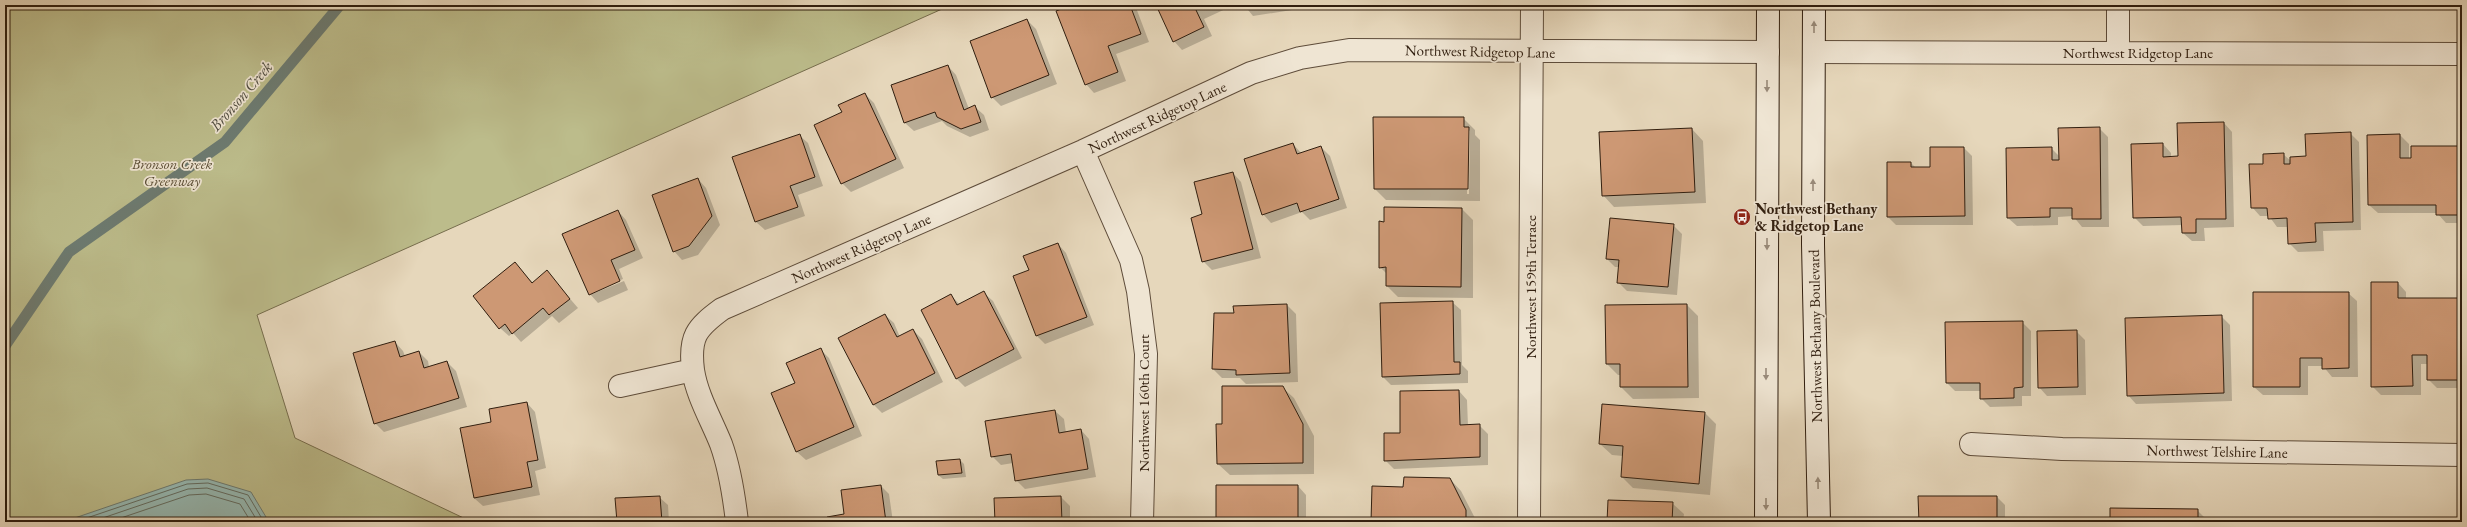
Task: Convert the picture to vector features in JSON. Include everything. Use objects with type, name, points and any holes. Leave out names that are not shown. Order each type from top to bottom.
[{"type":"street","name":"Northwest 159th Terrace","points":[[1529,522],[1532,5]]},
{"type":"street","points":[[1766,522],[1768,5]]},
{"type":"street","name":"Northwest Bethany Boulevard","points":[[1814,5],[1813,244],[1819,522]]},
{"type":"street","points":[[2118,5],[2118,52]]},
{"type":"street","name":"Northwest Ridgetop Lane","points":[[737,522],[734,495],[726,463],[695,382],[691,350],[694,335],[704,322],[722,310],[1083,151],[1251,73],[1300,58],[1349,50],[1768,52]]},
{"type":"street","name":"Northwest Ridgetop Lane","points":[[1814,52],[2462,54]]},
{"type":"street","name":"Northwest 160th Court","points":[[1083,151],[1131,260],[1138,290],[1146,354],[1142,522]]},
{"type":"street","points":[[620,386],[693,370]]},
{"type":"street","name":"Northwest Telshire Lane","points":[[1971,444],[2062,449],[2462,455]]},
{"type":"green space","name":"Bronson Creek Greenway","points":[[5,5],[951,5],[257,315],[295,438],[472,522],[5,522]]},
{"type":"water","points":[[208,479],[251,492],[269,522],[63,522],[186,480]]},
{"type":"building","points":[[1072,5],[1130,5],[1141,34],[1108,46],[1118,72],[1085,85],[1056,11]]},
{"type":"building","points":[[1156,5],[1208,5],[1196,10],[1204,27],[1173,42]]},
{"type":"building","points":[[1243,5],[1262,5],[1243,8]]},
{"type":"building","points":[[1027,19],[1049,75],[991,98],[970,41]]},
{"type":"building","points":[[948,65],[964,110],[975,105],[981,122],[961,129],[937,117],[935,112],[904,123],[891,85]]},
{"type":"building","points":[[865,93],[896,159],[841,184],[814,125],[842,112],[838,105]]},
{"type":"building","points":[[1373,117],[1464,117],[1464,127],[1469,127],[1468,189],[1374,189]]},
{"type":"building","points":[[2224,122],[2226,219],[2196,219],[2196,233],[2182,233],[2181,217],[2133,218],[2131,144],[2163,143],[2163,157],[2178,156],[2177,123]]},
{"type":"building","points":[[2100,127],[2101,219],[2072,219],[2072,208],[2050,208],[2050,217],[2007,218],[2006,148],[2052,147],[2052,160],[2059,160],[2058,128]]},
{"type":"building","points":[[1692,128],[1695,192],[1602,196],[1599,132]]},
{"type":"building","points":[[2351,132],[2353,222],[2315,223],[2316,242],[2288,244],[2287,218],[2268,219],[2267,208],[2251,208],[2249,164],[2263,164],[2263,154],[2284,153],[2284,164],[2290,164],[2290,157],[2306,156],[2305,134]]},
{"type":"building","points":[[800,134],[815,177],[790,186],[798,207],[755,222],[732,157]]},
{"type":"building","points":[[2400,134],[2400,158],[2411,158],[2411,146],[2462,146],[2462,215],[2436,215],[2436,205],[2368,205],[2367,135]]},
{"type":"building","points":[[1293,143],[1297,154],[1321,146],[1339,199],[1300,212],[1297,203],[1262,215],[1244,159]]},
{"type":"building","points":[[1930,147],[1964,147],[1965,216],[1887,217],[1887,162],[1911,162],[1911,167],[1930,167]]},
{"type":"building","points":[[1233,172],[1253,249],[1202,262],[1191,218],[1202,214],[1194,182]]},
{"type":"building","points":[[698,178],[712,216],[689,246],[673,252],[652,195]]},
{"type":"building","points":[[1384,207],[1462,208],[1461,287],[1386,286],[1386,267],[1379,268],[1379,221],[1384,222]]},
{"type":"building","points":[[618,210],[635,250],[611,260],[620,281],[589,295],[562,234]]},
{"type":"building","points":[[1610,218],[1674,224],[1668,287],[1617,283],[1619,260],[1606,259]]},
{"type":"building","points":[[1058,243],[1087,317],[1036,336],[1013,276],[1029,270],[1023,256]]},
{"type":"building","points":[[515,262],[532,283],[547,270],[570,299],[549,315],[543,308],[512,334],[505,324],[499,329],[473,296]]},
{"type":"building","points":[[2371,282],[2398,282],[2398,298],[2462,298],[2462,380],[2427,380],[2427,355],[2412,355],[2413,386],[2371,387]]},
{"type":"building","points":[[984,291],[1014,349],[956,379],[921,310],[951,294],[957,305]]},
{"type":"building","points":[[2253,292],[2349,292],[2349,368],[2322,369],[2322,358],[2300,358],[2300,387],[2253,387]]},
{"type":"building","points":[[1453,301],[1454,362],[1460,362],[1460,374],[1382,377],[1380,303]]},
{"type":"building","points":[[1287,304],[1290,373],[1236,375],[1236,370],[1212,369],[1214,313],[1234,313],[1233,306]]},
{"type":"building","points":[[1687,304],[1688,387],[1620,387],[1620,364],[1606,364],[1605,305]]},
{"type":"building","points":[[885,314],[897,337],[913,329],[935,373],[873,405],[838,338]]},
{"type":"building","points":[[2222,315],[2224,393],[2127,396],[2125,318]]},
{"type":"building","points":[[2023,321],[2023,387],[2014,388],[2014,398],[1980,399],[1980,383],[1946,383],[1945,322]]},
{"type":"building","points":[[2077,330],[2078,387],[2038,388],[2037,331]]},
{"type":"building","points":[[395,341],[400,357],[419,351],[424,368],[447,361],[459,398],[374,424],[353,353]]},
{"type":"building","points":[[821,348],[854,427],[796,452],[771,393],[795,383],[786,363]]},
{"type":"building","points":[[1222,386],[1283,386],[1303,424],[1303,463],[1217,464],[1216,424],[1222,424]]},
{"type":"building","points":[[1459,390],[1460,425],[1480,424],[1480,457],[1384,461],[1384,433],[1400,433],[1400,391]]},
{"type":"building","points":[[527,402],[538,460],[527,462],[532,487],[474,498],[460,428],[491,422],[489,409]]},
{"type":"building","points":[[1602,404],[1705,412],[1699,484],[1621,477],[1623,446],[1599,444]]},
{"type":"building","points":[[1055,410],[1059,433],[1081,429],[1088,469],[1015,481],[1011,454],[991,457],[985,421]]},
{"type":"building","points":[[960,459],[962,473],[938,475],[936,461]]},
{"type":"building","points":[[1404,477],[1450,478],[1466,510],[1466,522],[1371,522],[1372,486],[1403,487]]},
{"type":"building","points":[[881,485],[886,522],[828,522],[827,517],[844,514],[841,490]]},
{"type":"building","points":[[1216,485],[1298,485],[1298,522],[1216,522]]},
{"type":"building","points":[[660,496],[662,522],[617,522],[615,498]]},
{"type":"building","points":[[1061,496],[1062,522],[995,522],[994,498]]},
{"type":"building","points":[[1918,496],[1997,496],[1997,522],[1919,522]]},
{"type":"building","points":[[1608,500],[1673,502],[1672,522],[1607,522]]},
{"type":"building","points":[[2110,508],[2198,509],[2198,522],[2110,522]]},
{"type":"waterway","name":"Bronson Creek","points":[[5,346],[69,252],[225,142],[340,5]]},
{"type":"place","name":"Northwest Bethany & Ridgetop Lane","points":[[1742,217]]}]
